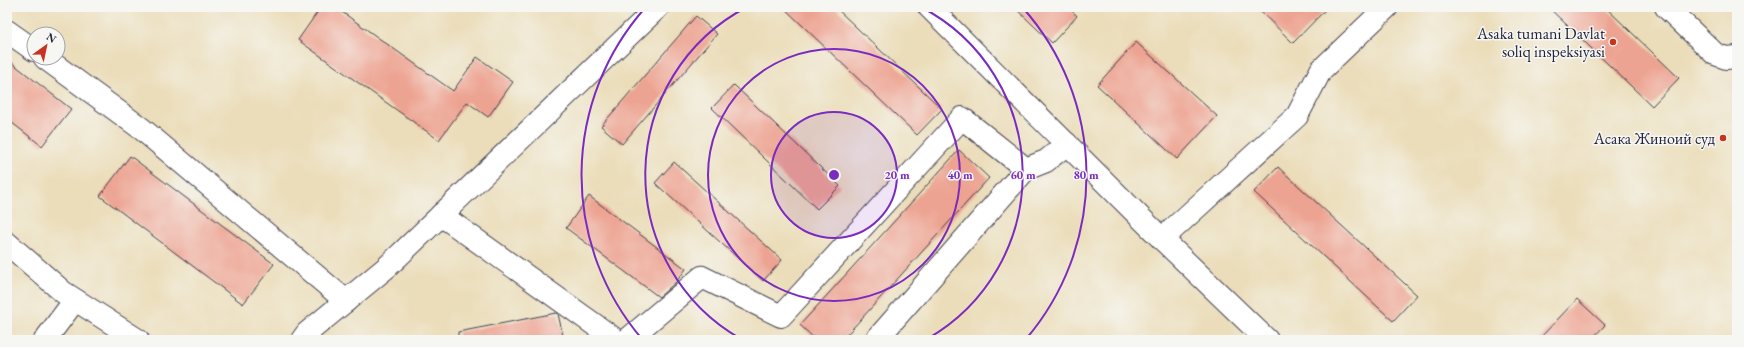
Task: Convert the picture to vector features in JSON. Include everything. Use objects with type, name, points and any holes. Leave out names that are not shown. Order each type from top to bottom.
[{"type":"street","points":[[302,340],[307,333],[387,267],[658,7]]},
{"type":"street","points":[[929,7],[1162,239],[1267,340]]},
{"type":"street","points":[[1162,239],[1297,116],[1321,70],[1387,7]]},
{"type":"street","points":[[1666,7],[1715,54],[1726,58],[1737,57]]},
{"type":"street","points":[[7,31],[26,44]]},
{"type":"street","points":[[55,66],[142,129],[346,301]]},
{"type":"street","points":[[627,340],[702,277],[781,316],[962,118],[1026,169]]},
{"type":"street","points":[[876,340],[1026,169],[1046,161],[1067,144]]},
{"type":"street","points":[[441,215],[616,340]]},
{"type":"street","points":[[7,243],[63,292],[138,340]]},
{"type":"street","points":[[45,340],[76,300]]},
{"type":"building","points":[[321,7],[335,7],[453,91],[477,57],[513,82],[488,117],[467,102],[439,140],[298,40]]},
{"type":"building","points":[[783,7],[835,7],[942,109],[917,135]]},
{"type":"building","points":[[1014,7],[1068,7],[1077,16],[1052,43]]},
{"type":"building","points":[[1256,7],[1328,7],[1293,43]]},
{"type":"building","name":"Asaka tumani Davlat soliq inspeksiyasi","points":[[1548,7],[1605,7],[1679,78],[1652,106]]},
{"type":"building","points":[[696,16],[717,34],[622,144],[601,126]]},
{"type":"building","points":[[1136,42],[1217,116],[1177,159],[1097,85]]},
{"type":"building","points":[[7,59],[71,109],[42,146],[7,119]]},
{"type":"building","points":[[734,85],[840,186],[817,209],[712,108]]},
{"type":"building","points":[[959,150],[989,178],[842,340],[816,340],[800,325]]},
{"type":"building","points":[[130,156],[274,264],[243,304],[100,196]]},
{"type":"building","points":[[674,162],[782,260],[763,281],[655,183]]},
{"type":"building","points":[[1278,167],[1417,295],[1393,321],[1254,192]]},
{"type":"building","points":[[589,196],[686,269],[676,282],[659,297],[566,228]]},
{"type":"building","points":[[1577,299],[1605,325],[1591,340],[1538,340]]},
{"type":"building","points":[[556,313],[558,314],[564,340],[458,340],[458,332]]},
{"type":"place","name":"Asaka tumani Davlat soliq inspeksiyasi","points":[[1613,42]]},
{"type":"place","name":"Асака Жиноий суд","points":[[1723,138]]}]
